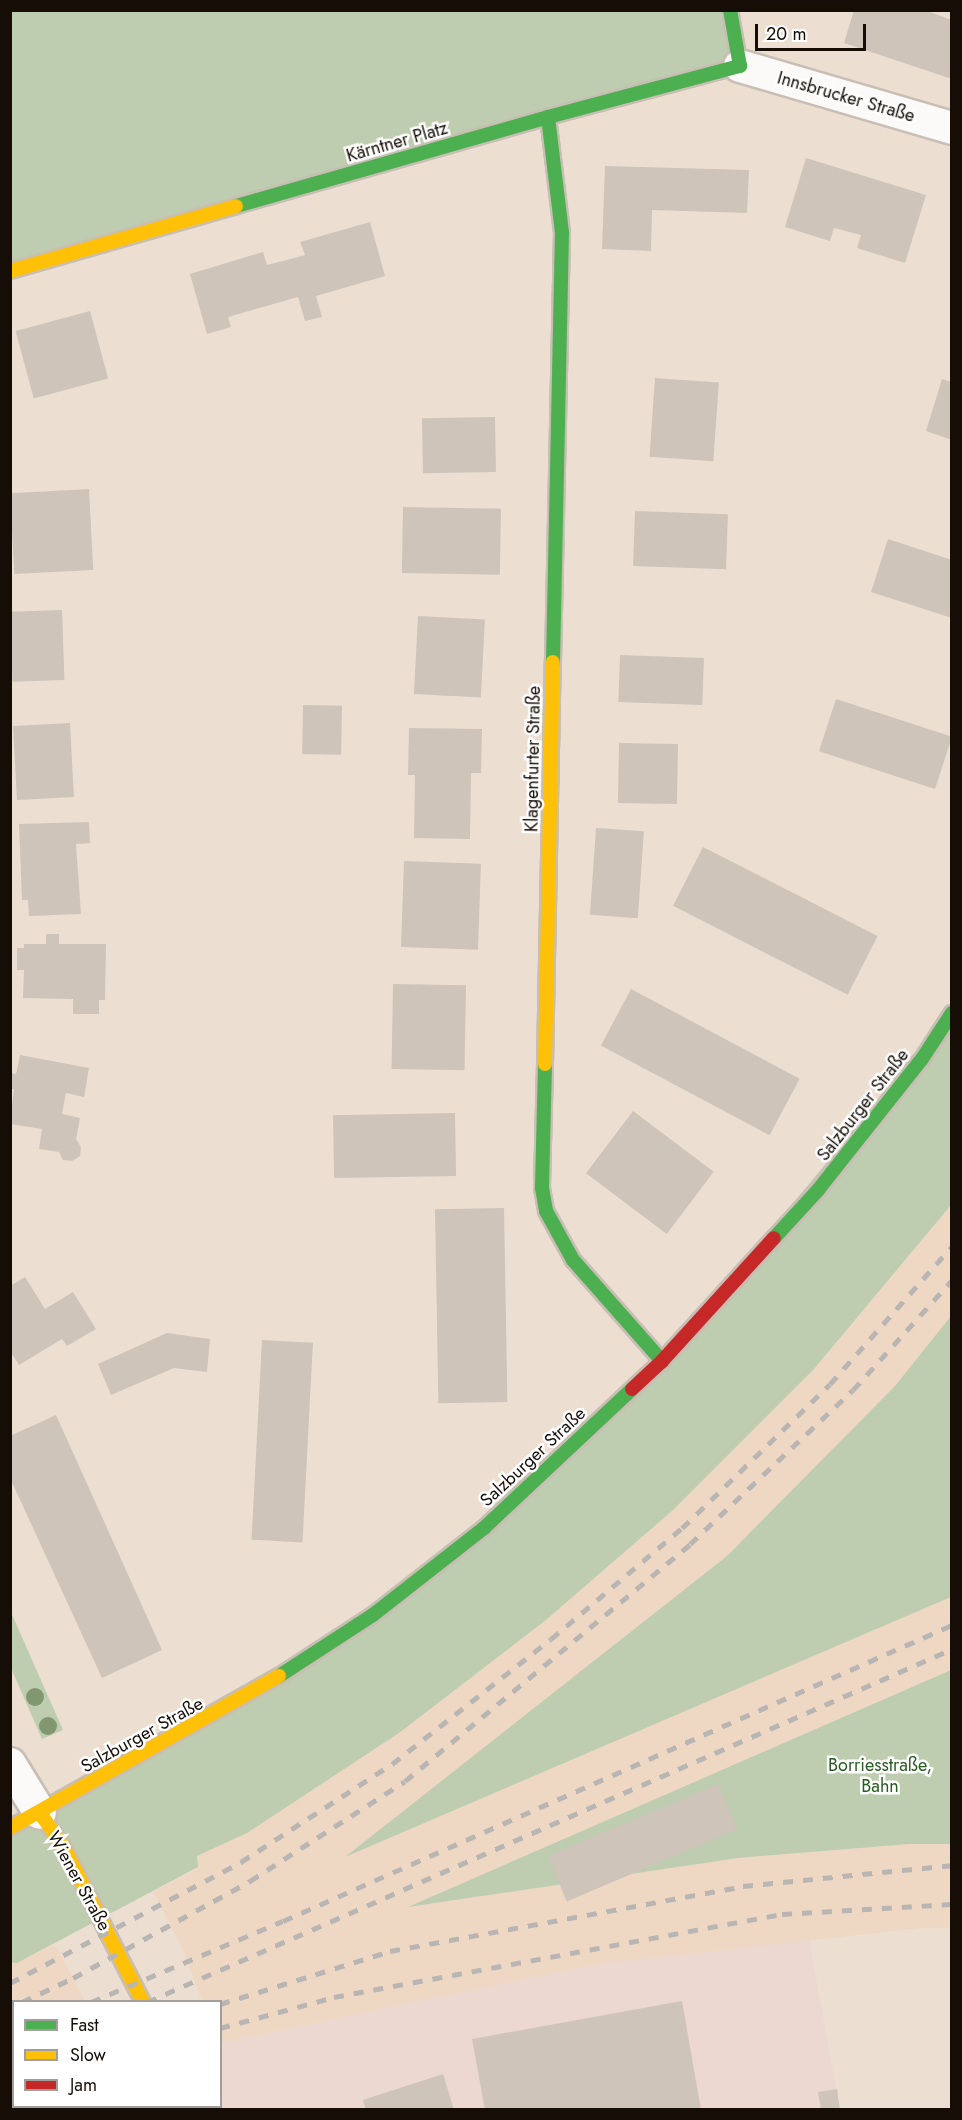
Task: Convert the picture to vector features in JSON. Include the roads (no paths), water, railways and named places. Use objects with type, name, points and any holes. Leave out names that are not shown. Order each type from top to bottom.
[{"type":"street","points":[[730,10],[740,66]]},
{"type":"street","name":"Kärntner Platz","points":[[10,271],[548,117],[740,66]]},
{"type":"street","name":"Innsbrucker Straße","points":[[740,66],[951,128]]},
{"type":"street","name":"Klagenfurter Straße","points":[[548,117],[562,232],[542,1188],[546,1211],[573,1260],[662,1361]]},
{"type":"street","name":"Salzburger Straße","points":[[10,1828],[40,1814],[251,1694],[373,1615],[484,1528],[662,1361],[818,1190],[922,1059],[951,1013]]},
{"type":"street","name":"Wiener Straße","points":[[10,1764],[40,1814],[63,1846],[143,2000]]},
{"type":"railway","points":[[10,1983],[241,1862],[392,1764],[551,1639],[682,1528],[830,1384],[952,1246]]},
{"type":"railway","points":[[26,2000],[73,1978],[250,1881],[405,1781],[690,1544],[853,1390],[952,1280]]},
{"type":"railway","points":[[96,2000],[283,1921],[952,1625]]},
{"type":"railway","points":[[152,2000],[952,1649]]},
{"type":"railway","points":[[222,2003],[390,1951],[743,1886],[952,1865]]},
{"type":"railway","points":[[222,2027],[334,1997],[782,1914],[952,1904]]},
{"type":"park label","name":"Borriesstraße, Bahn","points":[[880,1776]]}]
